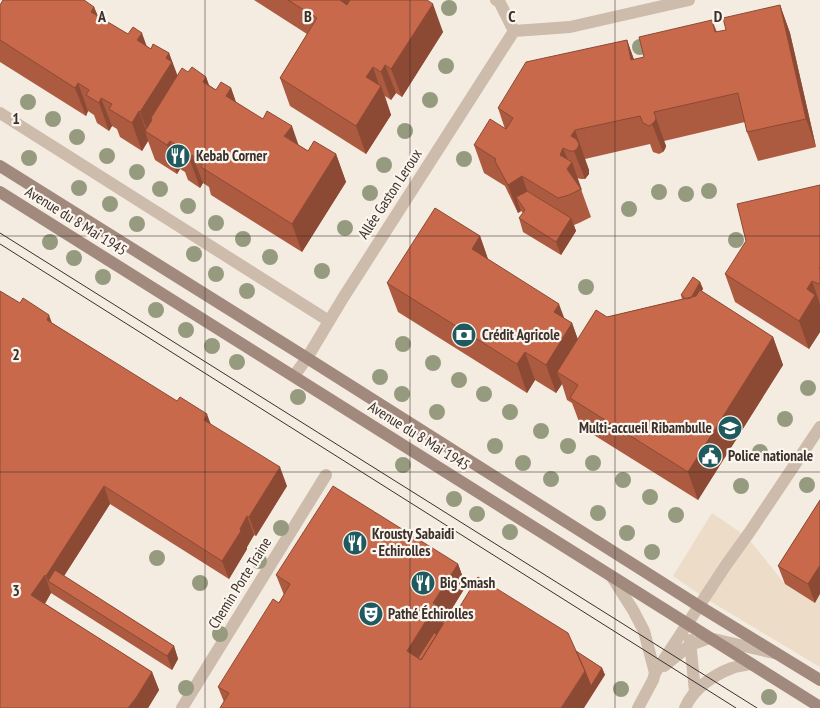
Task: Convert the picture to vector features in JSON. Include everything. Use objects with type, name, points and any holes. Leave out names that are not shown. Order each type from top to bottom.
[{"type":"main road","name":"Avenue du 8 Mai 1945","points":[[0,166],[699,606],[820,680]]},
{"type":"main road","name":"Avenue du 8 Mai 1945","points":[[0,192],[820,708]]},
{"type":"street","points":[[496,0],[499,2],[514,30],[570,27],[689,0]]},
{"type":"street","name":"Allée Gaston Leroux","points":[[294,376],[514,30]]},
{"type":"street","points":[[0,114],[328,321]]},
{"type":"street","points":[[638,708],[655,673],[820,427]]},
{"type":"street","name":"Chemin Porte Traine","points":[[182,708],[326,475]]},
{"type":"street","points":[[612,577],[644,631],[655,673]]},
{"type":"street","points":[[687,624],[695,692]]},
{"type":"street","points":[[655,673],[690,645],[709,638],[777,654]]},
{"type":"street","points":[[685,708],[695,692],[711,679],[734,667],[751,664]]},
{"type":"shaded area","points":[[712,513],[747,537],[785,584],[815,603],[820,594],[820,667],[705,598],[673,576]]},
{"type":"building","points":[[3,0],[84,0],[94,7],[91,12],[128,34],[133,27],[142,33],[137,40],[151,49],[153,44],[169,53],[166,58],[172,62],[132,123],[109,109],[112,104],[101,98],[99,103],[86,95],[89,90],[78,83],[75,88],[0,40],[0,5]]},
{"type":"building","points":[[288,0],[340,0],[347,5],[350,0],[427,0],[433,4],[391,69],[385,65],[381,72],[373,67],[366,77],[381,86],[356,126],[280,78],[317,18]]},
{"type":"building","points":[[780,5],[806,119],[747,132],[738,93],[654,112],[655,121],[649,126],[643,123],[640,116],[575,130],[571,136],[578,142],[577,149],[570,151],[563,148],[560,155],[572,162],[567,169],[581,189],[558,198],[522,176],[508,185],[495,161],[496,159],[474,145],[490,119],[506,129],[513,118],[498,108],[526,62],[627,40],[631,60],[644,57],[639,37],[712,20],[715,32],[726,30],[723,18]]},
{"type":"building","points":[[192,67],[206,77],[203,82],[216,90],[221,82],[231,88],[226,96],[263,119],[267,111],[292,126],[284,136],[308,151],[314,141],[336,154],[292,224],[201,167],[203,162],[192,155],[190,160],[177,152],[180,147],[170,141],[167,145],[145,131],[182,68],[188,72]]},
{"type":"building","points":[[820,185],[820,283],[812,281],[807,289],[815,295],[799,321],[725,274],[746,241],[737,204]]},
{"type":"building","points":[[527,191],[571,218],[556,242],[519,218],[525,210],[516,197]]},
{"type":"building","points":[[435,208],[480,236],[472,249],[559,304],[554,312],[572,323],[546,365],[525,352],[517,364],[387,283]]},
{"type":"building","points":[[693,277],[700,282],[691,298],[686,299],[681,295]]},
{"type":"building","points":[[700,290],[773,337],[688,472],[570,398],[578,385],[557,372],[596,310],[607,317],[696,296]]},
{"type":"building","points":[[0,291],[20,303],[23,298],[49,315],[47,320],[177,401],[180,397],[207,414],[204,420],[280,467],[249,517],[247,516],[240,529],[241,531],[222,561],[104,486],[46,576],[31,595],[152,672],[128,708],[0,708]]},
{"type":"building","name":"Pathé Échirolles","points":[[333,486],[458,564],[433,603],[436,605],[407,651],[421,660],[447,618],[451,621],[478,577],[568,633],[585,671],[561,708],[220,708],[229,693],[218,687],[273,599],[279,603],[290,584],[276,575]]},
{"type":"building","points":[[820,500],[820,565],[808,584],[778,566]]},
{"type":"building","points":[[55,570],[174,646],[167,656],[48,581]]},
{"type":"building","points":[[434,633],[437,634],[421,660],[418,658]]},
{"type":"building","points":[[576,651],[602,668],[591,686],[585,671]]},
{"type":"tram line","points":[[0,233],[757,708]]},
{"type":"tram line","points":[[0,244],[736,708]]},
{"type":"place","name":"Kebab Corner","points":[[178,156]]},
{"type":"place","name":"Crédit Agricole","points":[[464,335]]},
{"type":"place","name":"Multi-accueil Ribambulle","points":[[730,428]]},
{"type":"place","name":"Police nationale","points":[[710,456]]},
{"type":"place","name":"Krousty Sabaidi - Echirolles","points":[[355,543]]},
{"type":"place","name":"Big Smash","points":[[423,583]]},
{"type":"place","name":"Pathé Échirolles","points":[[371,614]]}]
